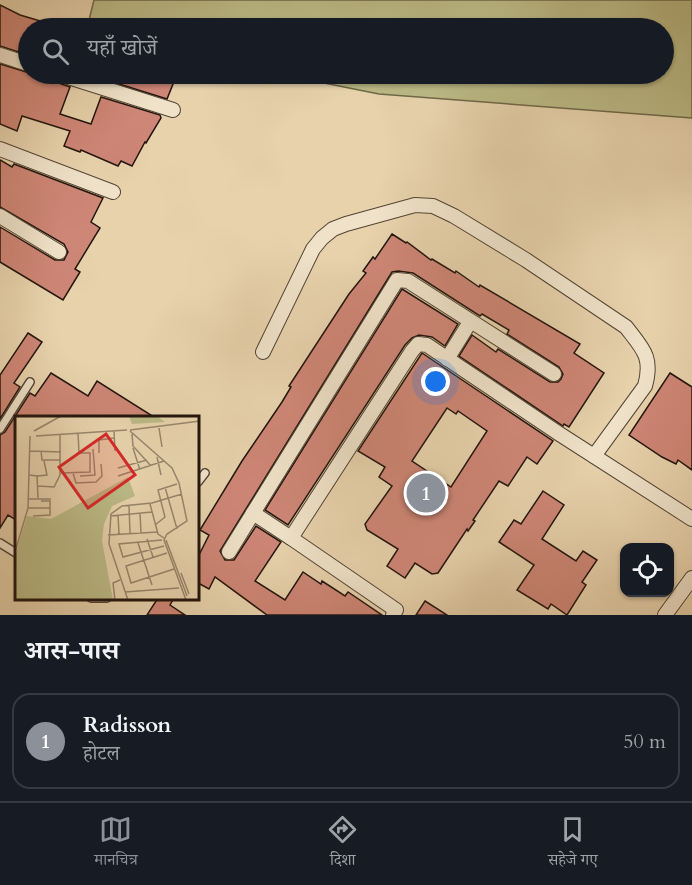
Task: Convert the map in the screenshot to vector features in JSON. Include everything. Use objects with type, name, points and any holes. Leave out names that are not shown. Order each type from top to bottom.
[{"type":"street","points":[[0,54],[18,60]]},
{"type":"street","points":[[91,84],[173,110]]},
{"type":"street","points":[[0,149],[113,192]]},
{"type":"street","points":[[262,352],[313,249],[333,229],[415,205],[433,206],[454,216],[517,255],[626,327],[640,346],[649,362],[649,373],[645,386],[594,456]]},
{"type":"street","points":[[0,216],[58,252]]},
{"type":"street","points":[[229,552],[397,280],[408,281],[554,374]]},
{"type":"street","points":[[447,358],[470,322]]},
{"type":"street","points":[[291,538],[418,344],[427,345],[692,519]]},
{"type":"street","points":[[253,513],[396,610],[393,615]]},
{"type":"street","points":[[665,615],[692,578]]},
{"type":"lane","points":[[0,429],[30,382]]},
{"type":"lane","points":[[200,479],[205,473]]},
{"type":"lane","points":[[0,543],[15,553]]},
{"type":"shaded area","points":[[94,0],[692,0],[692,118],[379,94],[329,84],[674,84],[674,18],[90,18]]},
{"type":"building","points":[[0,5],[30,18],[18,18],[18,52],[0,46]]},
{"type":"building","points":[[0,64],[18,69],[18,84],[61,84],[70,87],[60,114],[91,124],[101,97],[160,115],[161,118],[132,166],[121,161],[118,166],[81,150],[80,152],[64,146],[70,131],[22,116],[17,131],[0,124]]},
{"type":"building","points":[[119,84],[173,84],[167,99]]},
{"type":"building","points":[[0,160],[12,167],[14,164],[103,198],[91,222],[100,228],[75,269],[80,272],[63,300],[0,262],[0,227],[55,260],[64,260],[68,252],[64,244],[0,207]]},
{"type":"building","points":[[392,234],[431,260],[455,273],[456,271],[479,287],[480,285],[580,344],[574,353],[604,373],[569,427],[564,424],[563,426],[459,356],[472,335],[496,352],[498,349],[550,382],[558,382],[561,379],[563,374],[559,367],[507,334],[509,330],[482,314],[480,316],[413,273],[392,272],[220,551],[225,560],[234,560],[256,526],[281,542],[255,581],[285,600],[303,572],[345,596],[348,592],[382,615],[267,615],[215,577],[209,589],[200,584],[200,553],[209,535],[200,530],[242,461],[282,402],[291,387],[289,386],[349,294],[366,273],[363,271],[373,257],[375,259]]},
{"type":"building","points":[[402,289],[458,324],[445,346],[432,337],[419,335],[405,345],[288,525],[265,510]]},
{"type":"building","points":[[28,333],[42,342],[14,383],[20,387],[0,419],[0,375]]},
{"type":"building","points":[[422,353],[553,441],[537,464],[527,457],[508,486],[499,481],[473,520],[475,521],[468,531],[467,529],[438,573],[432,574],[415,563],[405,578],[387,566],[398,549],[367,530],[365,524],[392,486],[379,477],[385,467],[358,451]],"holes":[[[447,408],[456,414],[458,411],[487,431],[451,487],[412,461]]]},
{"type":"building","points":[[51,373],[88,396],[97,381],[152,416],[15,416],[30,393],[35,396]]},
{"type":"building","points":[[670,373],[692,387],[692,470],[678,460],[676,464],[662,457],[629,435]]},
{"type":"building","points":[[15,416],[15,519],[8,515],[0,528],[0,435],[5,432]]},
{"type":"building","points":[[543,491],[564,505],[542,539],[576,561],[583,551],[597,560],[582,582],[586,585],[567,615],[551,604],[548,609],[517,590],[534,565],[499,542],[514,520],[521,524]]},
{"type":"building","points":[[157,600],[173,600],[170,605],[185,615],[147,615]]},
{"type":"building","points":[[425,601],[447,615],[416,615]]},
{"type":"place","name":"Radisson","points":[[426,493]]}]
